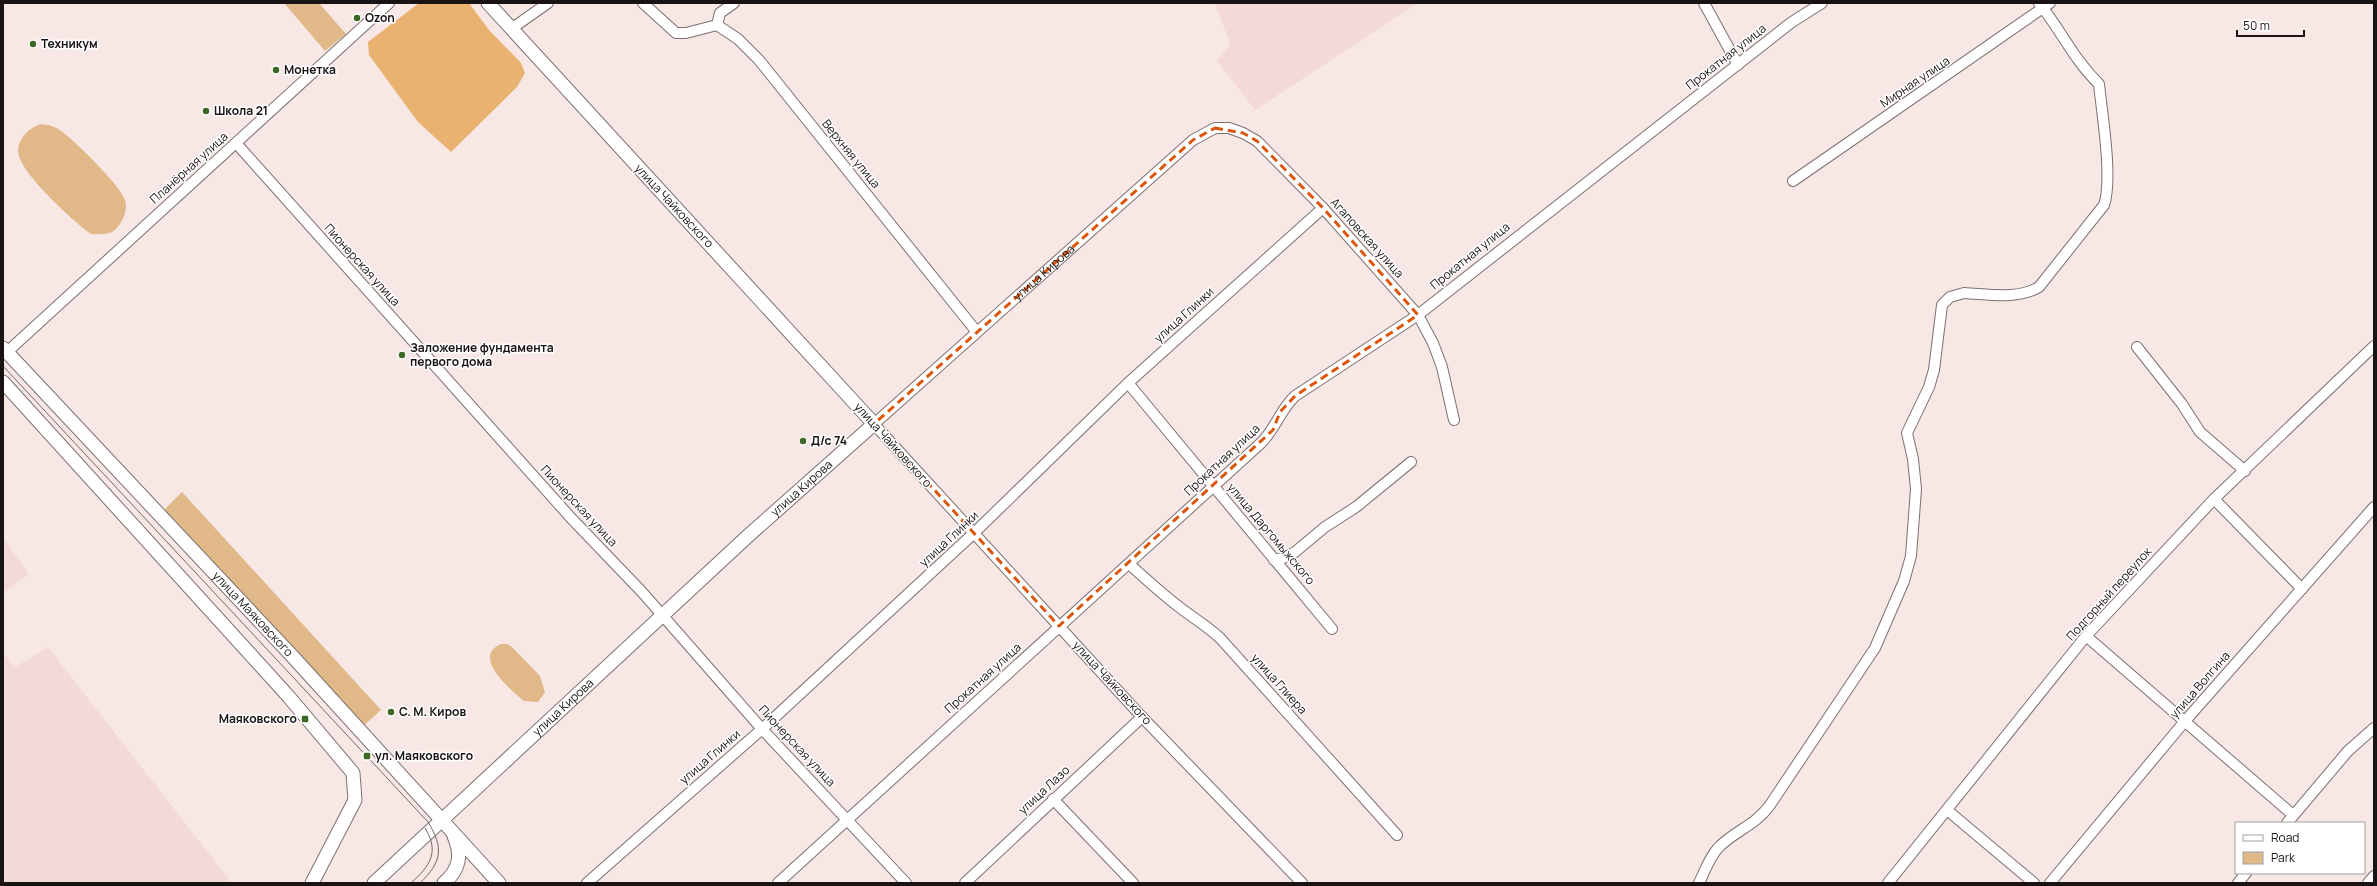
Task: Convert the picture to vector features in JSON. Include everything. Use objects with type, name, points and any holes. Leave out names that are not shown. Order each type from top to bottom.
[{"type":"main road","name":"улица Чайковского","points":[[488,3],[874,424]]},
{"type":"main road","name":"улица Маяковского","points":[[5,350],[442,818],[499,883]]},
{"type":"main road","points":[[3,382],[289,697],[353,773],[355,783],[352,806],[312,883]]},
{"type":"main road","name":"улица Кирова","points":[[374,883],[442,818],[663,616],[749,535],[874,424]]},
{"type":"main road","points":[[444,883],[456,870],[460,860],[459,849],[451,829]]},
{"type":"street","name":"Планёрная улица","points":[[5,350],[236,143],[389,3]]},
{"type":"street","points":[[511,29],[548,3]]},
{"type":"street","points":[[643,3],[676,33],[686,33],[717,25],[720,13],[734,3]]},
{"type":"street","points":[[1704,3],[1738,65]]},
{"type":"street","name":"Прокатная улица","points":[[778,883],[1268,436],[1280,412],[1295,396],[1418,315],[1792,22],[1822,3]]},
{"type":"street","points":[[1699,883],[1711,857],[1719,847],[1756,821],[1774,798],[1875,648],[1904,580],[1910,556],[1916,488],[1908,433],[1932,376],[1940,311],[1945,300],[1956,294],[1964,293],[2023,294],[2039,287],[2104,205],[2107,196],[2107,178],[2099,84],[2086,71],[2066,45],[2044,4]]},
{"type":"street","name":"Мирная улица","points":[[1793,181],[2022,24],[2044,4]]},
{"type":"street","name":"Верхняя улица","points":[[717,25],[738,39],[759,60],[976,332]]},
{"type":"street","name":"Агаповская улица","points":[[1204,132],[1215,128],[1229,128],[1252,137],[1323,208],[1418,315],[1442,367],[1454,420]]},
{"type":"street","name":"улица Кирова","points":[[874,424],[976,332],[1204,132]]},
{"type":"street","name":"Пионерская улица","points":[[236,143],[572,518],[663,616],[762,729],[848,819],[906,883]]},
{"type":"street","name":"улица Глинки","points":[[587,883],[762,729],[974,534],[1128,383],[1323,208]]},
{"type":"street","name":"Подгорный переулок","points":[[1888,883],[2086,636],[2214,499],[2374,346]]},
{"type":"street","points":[[2138,347],[2182,404],[2200,432],[2245,471]]},
{"type":"street","name":"улица Даргомыжского","points":[[1128,383],[1332,629]]},
{"type":"street","name":"улица Чайковского","points":[[874,424],[1142,716],[1302,883]]},
{"type":"street","points":[[1274,560],[1283,558],[1295,552],[1325,527],[1356,508],[1411,462]]},
{"type":"street","points":[[2214,499],[2302,589]]},
{"type":"street","name":"улица Волгина","points":[[2050,883],[2185,721],[2374,507]]},
{"type":"street","name":"улица Глиера","points":[[1129,564],[1157,590],[1180,608],[1200,620],[1220,638],[1397,835]]},
{"type":"street","points":[[2086,636],[2185,721],[2290,819],[2348,751],[2374,728]]},
{"type":"street","name":"улица Лазо","points":[[965,883],[1053,798],[1142,716]]},
{"type":"street","points":[[1053,798],[1133,883]]},
{"type":"street","points":[[1947,810],[2034,883]]},
{"type":"street","points":[[2238,883],[2245,874]]},
{"type":"street","points":[[2368,883],[2374,876]]},
{"type":"highlighted area","points":[[1215,128],[1243,133],[1257,141],[1323,208],[1418,315],[1295,396],[1280,412],[1273,430],[1059,626],[874,424],[1193,140]]},
{"type":"shaded area","points":[[419,3],[469,3],[489,30],[521,63],[525,73],[517,87],[451,152],[418,122],[369,55],[368,42]]},
{"type":"shaded area","points":[[1215,3],[1418,3],[1255,110],[1217,61],[1230,44]]},
{"type":"shaded area","points":[[3,538],[29,574],[3,593]]},
{"type":"shaded area","points":[[48,647],[232,883],[3,883],[3,653],[15,667]]},
{"type":"green space","points":[[284,3],[319,3],[346,34],[325,51]]},
{"type":"green space","points":[[41,124],[59,129],[68,136],[115,184],[125,200],[126,208],[121,222],[115,230],[105,234],[91,234],[73,220],[50,198],[23,165],[18,150],[21,140],[27,132]]},
{"type":"green space","points":[[182,492],[381,710],[360,729],[163,511]]},
{"type":"green space","points":[[501,644],[511,646],[540,676],[545,692],[538,702],[524,701],[510,689],[496,673],[491,665],[490,657],[493,650]]},
{"type":"tram line","points":[[3,366],[428,822],[437,840],[438,854],[433,868],[420,883]]},
{"type":"tram line","points":[[411,883],[423,871],[431,858],[432,844],[425,828]]},
{"type":"place","name":"Ozon","points":[[357,18]]},
{"type":"place","name":"Техникум","points":[[33,44]]},
{"type":"place","name":"Монетка","points":[[276,70]]},
{"type":"place","name":"Школа 21","points":[[206,111]]},
{"type":"place","name":"Заложение фундамента первого дома","points":[[402,355]]},
{"type":"place","name":"Д/с 74","points":[[803,441]]},
{"type":"place","name":"С. М. Киров","points":[[391,712]]},
{"type":"place","name":"Маяковского","points":[[305,719]]},
{"type":"place","name":"ул. Маяковского","points":[[367,756]]}]
